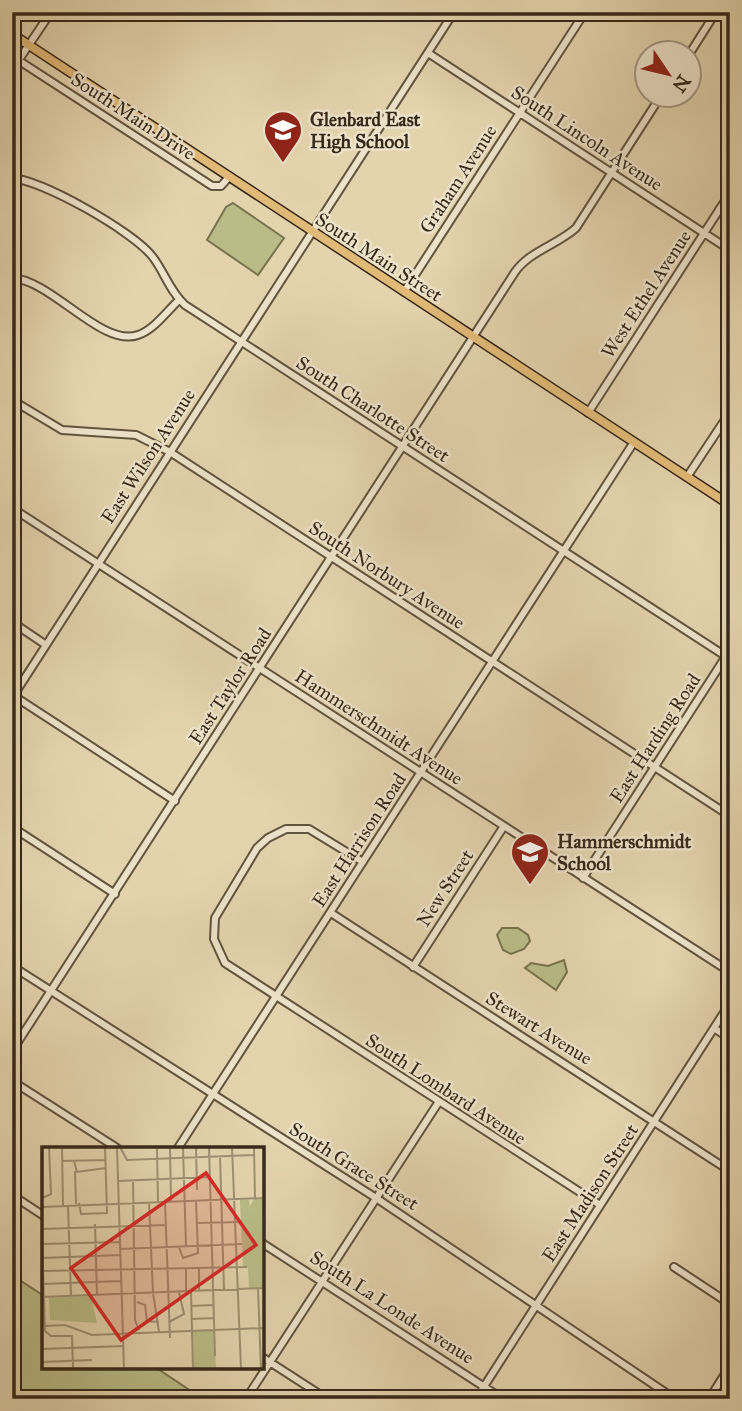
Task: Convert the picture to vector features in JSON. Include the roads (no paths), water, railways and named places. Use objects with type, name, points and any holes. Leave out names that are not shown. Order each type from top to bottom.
[{"type":"main road","name":"South Main Street","points":[[12,34],[730,505]]},
{"type":"street","points":[[12,70],[51,12]]},
{"type":"street","name":"East Wilson Avenue","points":[[13,697],[454,12]]},
{"type":"street","name":"Graham Avenue","points":[[404,292],[585,12]]},
{"type":"street","points":[[699,38],[716,12]]},
{"type":"street","name":"South Lincoln Avenue","points":[[428,53],[730,250]]},
{"type":"street","name":"South Main Drive","points":[[18,61],[212,186],[221,186],[229,177]]},
{"type":"street","name":"East Taylor Road","points":[[12,1051],[518,268],[576,228],[653,108]]},
{"type":"street","name":"South Charlotte Street","points":[[12,178],[54,190],[143,247],[179,300],[728,656]]},
{"type":"street","name":"West Ethel Avenue","points":[[588,413],[730,192]]},
{"type":"street","points":[[12,278],[33,283],[106,330],[123,337],[145,332],[179,300]]},
{"type":"street","name":"South Norbury Avenue","points":[[12,400],[62,430],[136,435],[170,452],[730,816]]},
{"type":"street","points":[[687,477],[730,412]]},
{"type":"street","name":"East Harrison Road","points":[[179,1147],[634,442]]},
{"type":"street","name":"Hammerschmidt Avenue","points":[[12,508],[730,972]]},
{"type":"street","points":[[12,622],[46,645]]},
{"type":"street","name":"East Harding Road","points":[[583,878],[728,656]]},
{"type":"street","points":[[13,697],[175,801]]},
{"type":"street","name":"New Street","points":[[413,967],[503,826]]},
{"type":"street","points":[[12,827],[115,894]]},
{"type":"street","name":"South Lombard Avenue","points":[[363,862],[316,832],[286,829],[273,834],[257,848],[215,918],[214,933],[218,951],[233,970],[276,999],[600,1206]]},
{"type":"street","name":"Stewart Avenue","points":[[331,913],[655,1120],[730,1171]]},
{"type":"street","name":"South Grace Street","points":[[12,967],[376,1198],[538,1304],[675,1399]]},
{"type":"street","name":"East Madison Street","points":[[476,1399],[730,1003]]},
{"type":"street","points":[[713,1028],[730,1039]]},
{"type":"street","points":[[12,1081],[114,1147]]},
{"type":"street","points":[[246,1399],[438,1103]]},
{"type":"street","points":[[12,1195],[42,1215]]},
{"type":"street","name":"South La Londe Avenue","points":[[264,1244],[503,1399]]},
{"type":"street","points":[[674,1267],[730,1304]]},
{"type":"street","points":[[264,1358],[327,1399]]},
{"type":"street","points":[[709,1399],[730,1366]]},
{"type":"place","name":"Glenbard East High School","points":[[283,164]]},
{"type":"place","name":"Hammerschmidt School","points":[[530,886]]}]
